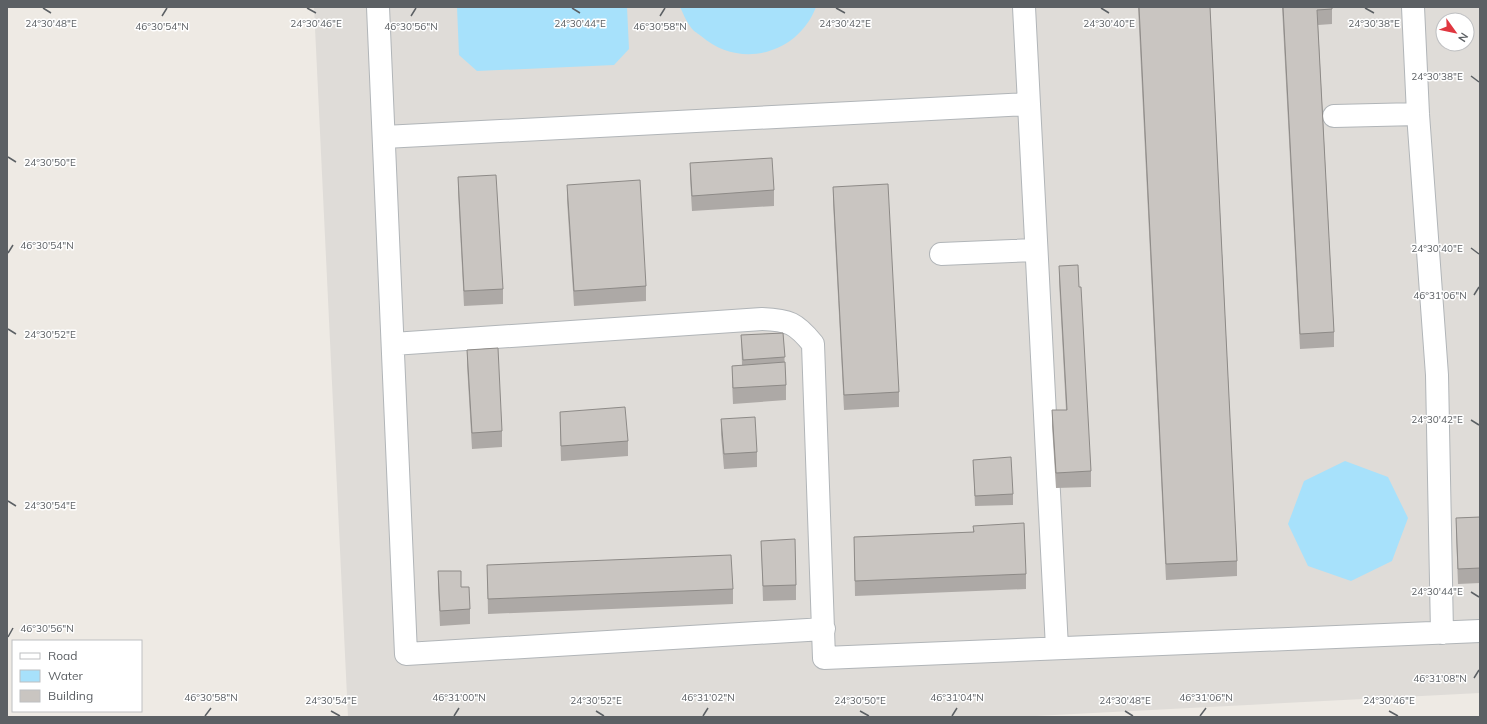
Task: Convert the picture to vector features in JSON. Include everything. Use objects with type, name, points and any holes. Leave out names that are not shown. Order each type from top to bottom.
[{"type":"lane","points":[[378,7],[406,654],[824,629]]},
{"type":"lane","points":[[1024,7],[1057,648]]},
{"type":"lane","points":[[1413,7],[1418,114],[1437,374],[1442,633]]},
{"type":"lane","points":[[384,137],[1028,104]]},
{"type":"lane","points":[[1334,116],[1418,114]]},
{"type":"lane","points":[[941,254],[1036,250]]},
{"type":"lane","points":[[392,344],[762,319],[783,320],[801,329],[813,344],[824,658],[1442,633],[1480,630]]},
{"type":"shaded area","points":[[314,7],[1480,7],[1480,693],[1014,717],[348,717]]},
{"type":"water","points":[[457,7],[627,7],[629,49],[614,65],[477,71],[459,55]]},
{"type":"water","points":[[680,7],[816,7],[807,23],[796,36],[782,46],[766,52],[750,54],[733,52],[716,46],[701,36],[692,29]]},
{"type":"water","points":[[1345,461],[1388,477],[1408,518],[1392,561],[1351,581],[1308,566],[1288,524],[1304,481]]},
{"type":"building","points":[[1139,7],[1210,7],[1237,561],[1166,564]]},
{"type":"building","points":[[1283,7],[1332,7],[1332,9],[1317,10],[1334,332],[1300,334]]},
{"type":"building","points":[[772,158],[774,190],[692,196],[690,163]]},
{"type":"building","points":[[496,175],[503,289],[464,291],[458,177]]},
{"type":"building","points":[[640,180],[646,286],[574,291],[567,185]]},
{"type":"building","points":[[888,184],[899,392],[844,395],[833,187]]},
{"type":"building","points":[[1078,265],[1079,287],[1081,287],[1091,471],[1056,473],[1052,410],[1067,410],[1059,266]]},
{"type":"building","points":[[783,333],[785,357],[743,360],[741,335]]},
{"type":"building","points":[[498,348],[502,431],[472,433],[467,350]]},
{"type":"building","points":[[785,362],[786,385],[733,388],[732,366]]},
{"type":"building","points":[[625,407],[628,441],[561,446],[560,412]]},
{"type":"building","points":[[755,417],[757,452],[724,454],[721,419]]},
{"type":"building","points":[[1011,457],[1013,494],[975,496],[973,460]]},
{"type":"building","points":[[1480,517],[1480,568],[1458,569],[1456,518]]},
{"type":"building","points":[[1024,523],[1026,574],[855,581],[854,537],[974,532],[973,526]]},
{"type":"building","points":[[795,539],[796,585],[763,586],[761,541]]},
{"type":"building","points":[[731,555],[733,589],[488,599],[487,565]]},
{"type":"building","points":[[438,571],[461,571],[461,587],[469,587],[470,609],[440,611]]}]
